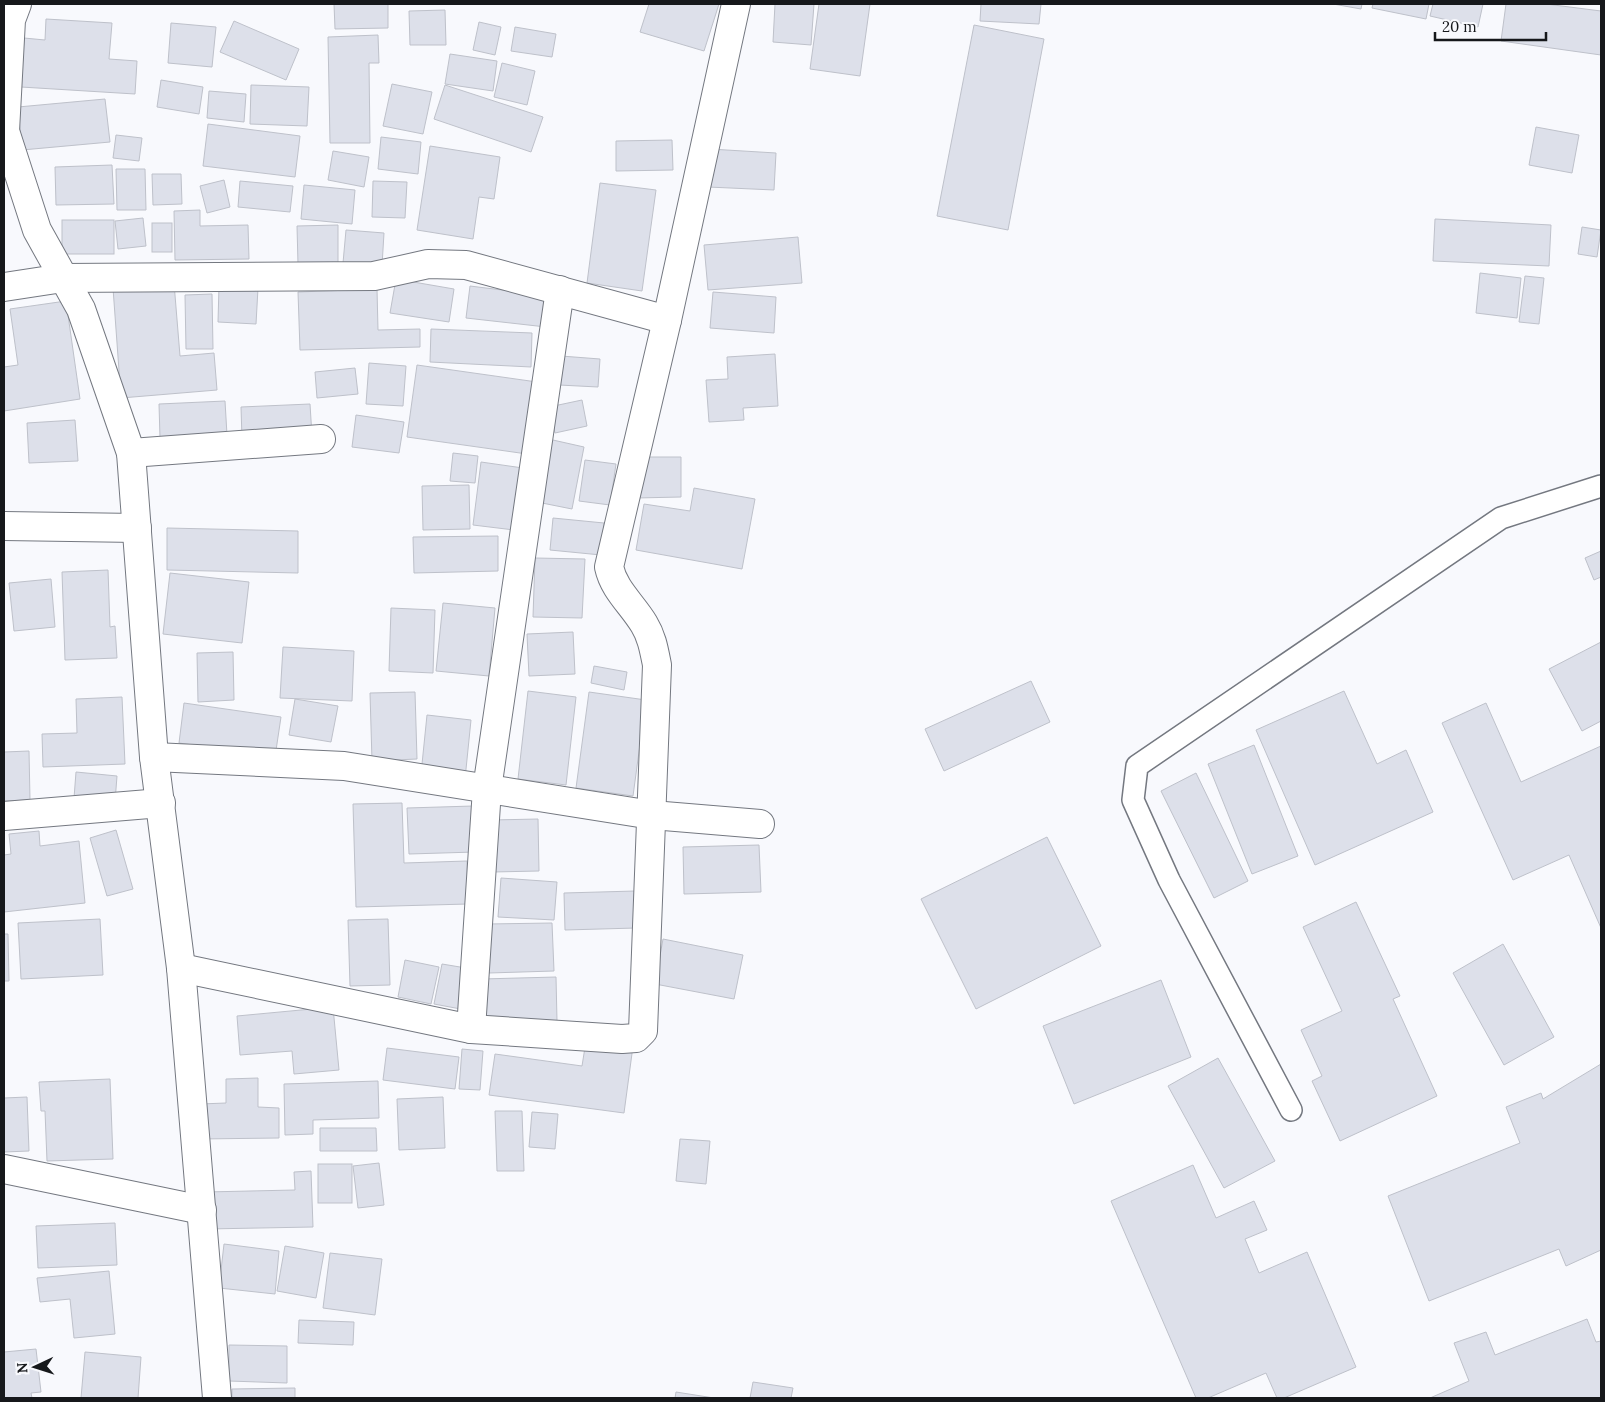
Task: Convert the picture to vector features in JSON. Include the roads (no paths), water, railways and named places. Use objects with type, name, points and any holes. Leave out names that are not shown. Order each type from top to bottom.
[{"type":"street","points":[[17,4],[12,20],[4,131],[37,230],[82,309],[131,453],[154,757],[182,968],[217,1398]]},
{"type":"street","points":[[182,968],[471,1029],[622,1039],[636,1038],[643,1031],[657,665],[653,641],[639,617],[617,590],[609,567],[667,320],[736,4]]},
{"type":"street","points":[[4,287],[63,278],[374,276],[428,264],[466,265],[667,320]]},
{"type":"street","points":[[471,1029],[487,789],[560,290]]},
{"type":"street","points":[[131,453],[321,440]]},
{"type":"street","points":[[4,526],[137,528]]},
{"type":"street","points":[[154,757],[344,766],[652,815],[760,824]]},
{"type":"street","points":[[4,816],[161,803]]},
{"type":"street","points":[[4,1169],[202,1210]]},
{"type":"lane","points":[[1291,1110],[1169,880],[1133,800],[1137,766],[1501,518],[1601,486]]}]
